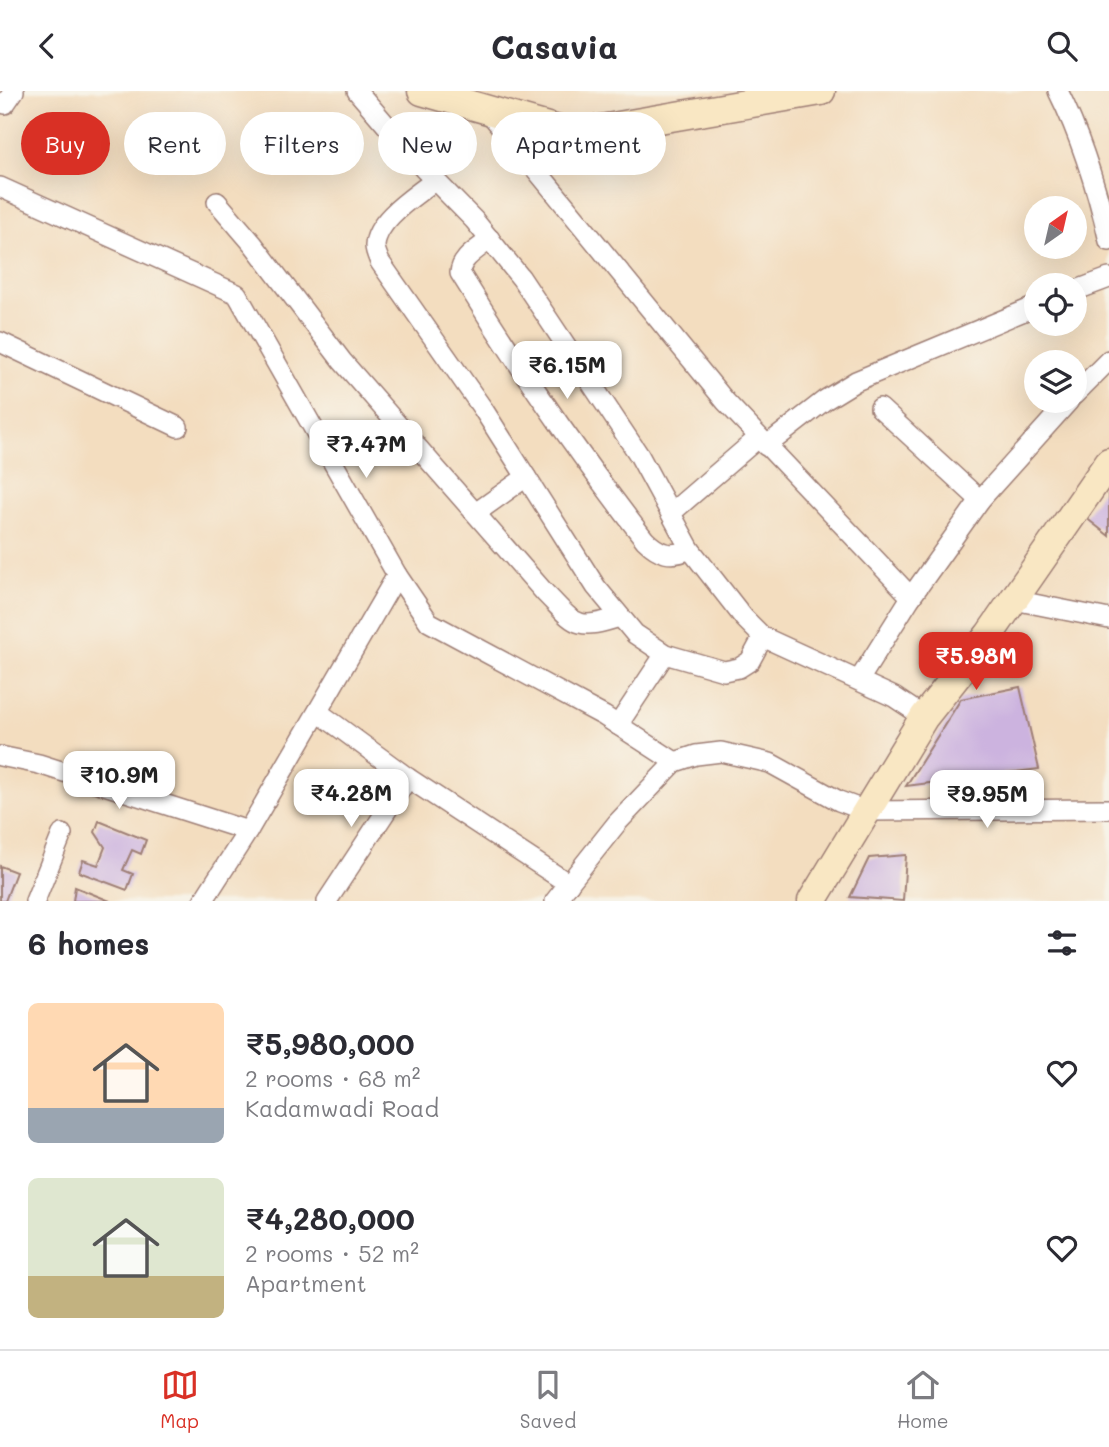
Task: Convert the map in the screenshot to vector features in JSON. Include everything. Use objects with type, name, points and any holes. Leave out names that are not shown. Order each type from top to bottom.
[{"type":"street","points":[[357,91],[490,239],[521,278],[625,434],[690,549],[763,637],[894,697],[924,717]]},
{"type":"street","points":[[422,91],[572,134],[821,91]]},
{"type":"street","points":[[1058,91],[1074,123],[1092,175],[1109,241]]},
{"type":"street","points":[[488,110],[762,442],[911,597]]},
{"type":"street","points":[[435,180],[388,220],[379,233],[375,247],[380,262],[483,409],[619,617],[649,646],[665,654],[724,671],[739,668],[750,661],[763,637]]},
{"type":"street","points":[[0,187],[237,294],[397,575],[429,622],[618,725],[675,762]]},
{"type":"street","points":[[217,202],[254,244],[342,361],[570,619],[590,626],[619,617]]},
{"type":"street","points":[[490,239],[467,258],[460,273],[520,369],[593,474],[645,540],[654,549],[669,555],[690,549]]},
{"type":"street","points":[[1087,286],[1109,278]]},
{"type":"street","points":[[671,513],[762,442],[856,381],[1024,311]]},
{"type":"street","points":[[0,342],[178,427]]},
{"type":"street","points":[[1087,382],[1109,360]]},
{"type":"street","points":[[880,408],[980,500]]},
{"type":"street","points":[[859,680],[911,597],[980,500],[1058,413]]},
{"type":"street","points":[[812,901],[844,854],[866,811],[924,717],[1014,600],[1109,462]]},
{"type":"street","points":[[477,512],[526,477]]},
{"type":"street","points":[[203,901],[248,831],[397,575]]},
{"type":"street","points":[[1014,600],[1109,619]]},
{"type":"street","points":[[618,725],[665,654]]},
{"type":"street","points":[[318,712],[408,778],[569,884]]},
{"type":"street","points":[[555,901],[617,823],[675,762],[721,752],[770,763],[839,801],[866,811],[1109,809]]},
{"type":"street","points":[[0,756],[39,764],[248,831]]},
{"type":"street","points":[[327,901],[408,778]]},
{"type":"street","points":[[35,901],[62,834]]},
{"type":"building","points":[[1109,480],[1109,536],[1085,517]]},
{"type":"building","points":[[1020,687],[1039,769],[906,786],[961,699]]},
{"type":"building","points":[[99,821],[146,840],[141,854],[132,850],[123,870],[133,874],[127,890],[79,872],[83,860],[98,865],[105,847],[95,832]]},
{"type":"building","points":[[906,855],[903,901],[850,897],[869,858]]},
{"type":"building","points":[[0,866],[16,872],[5,901],[0,901]]},
{"type":"building","points":[[75,887],[110,901],[73,901]]}]
